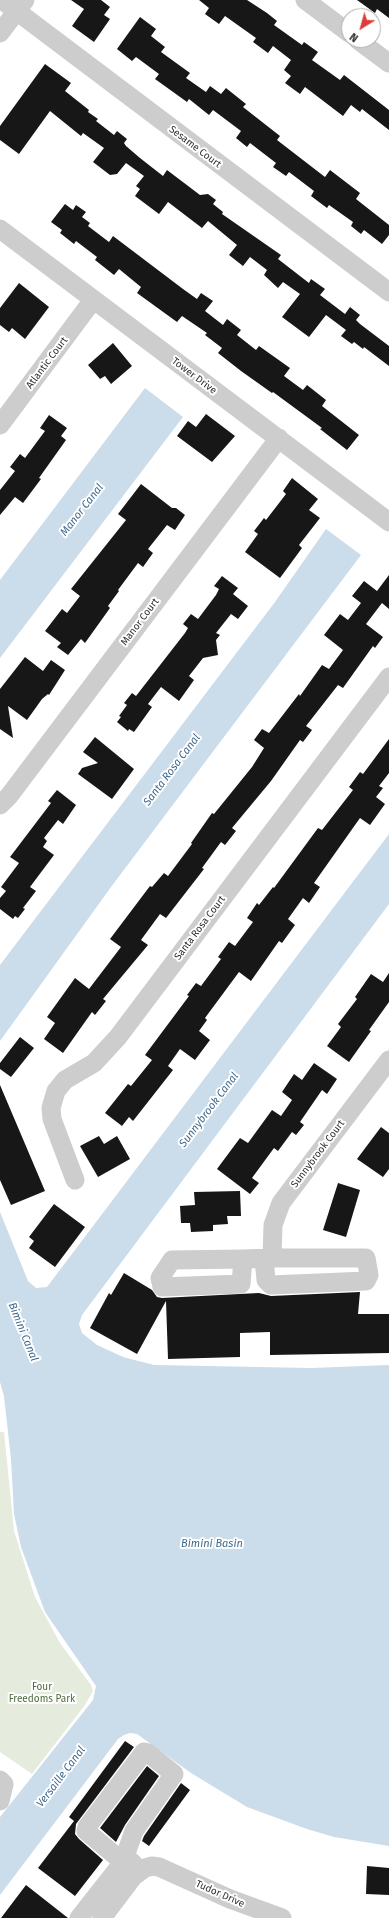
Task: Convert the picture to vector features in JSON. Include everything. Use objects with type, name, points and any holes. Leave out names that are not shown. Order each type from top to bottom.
[{"type":"street","points":[[305,0],[341,27]]},
{"type":"street","points":[[0,33],[15,4]]},
{"type":"street","name":"Sesame Court","points":[[15,4],[389,292]]},
{"type":"street","points":[[369,48],[389,63]]},
{"type":"street","name":"Tower Drive","points":[[0,229],[389,522]]},
{"type":"street","name":"Atlantic Court","points":[[0,425],[93,300]]},
{"type":"street","name":"Manor Court","points":[[0,805],[14,789],[279,438]]},
{"type":"street","name":"Santa Rosa Court","points":[[75,1180],[52,1119],[51,1108],[56,1091],[66,1080],[94,1063],[118,1037],[389,677]]},
{"type":"street","name":"Sunnybrook Court","points":[[268,1259],[366,1258],[369,1275],[366,1281],[271,1285],[266,1280],[268,1259],[273,1225],[281,1203],[389,1060]]},
{"type":"street","points":[[243,1259],[241,1284],[162,1287],[160,1278],[172,1260],[243,1259],[268,1259]]},
{"type":"street","points":[[79,1918],[123,1862],[134,1831],[174,1774],[148,1753],[144,1752],[86,1831],[123,1862]]},
{"type":"street","name":"Tudor Drive","points":[[123,1862],[129,1860],[282,1918]]},
{"type":"street","points":[[102,1918],[132,1877],[151,1868]]},
{"type":"green space","name":"Four Freedoms Park","points":[[0,1432],[4,1432],[14,1531],[35,1597],[60,1643],[91,1685],[93,1691],[85,1705],[32,1774],[0,1752]]},
{"type":"water","name":"Manor Canal","points":[[145,388],[183,417],[0,658],[0,580]]},
{"type":"water","name":"Santa Rosa Canal","points":[[326,529],[361,555],[111,887],[0,1041],[0,965],[275,602]]},
{"type":"water","name":"Bimini Basin","points":[[389,834],[389,904],[82,1315],[79,1324],[82,1333],[97,1345],[123,1357],[154,1365],[311,1368],[389,1365],[389,1846],[334,1837],[307,1829],[247,1807],[191,1773],[137,1734],[130,1733],[118,1739],[0,1895],[0,1817],[93,1700],[96,1686],[45,1612],[21,1547],[14,1514],[11,1459],[4,1396],[0,1382],[0,1212],[28,1281],[36,1288],[47,1287]]},
{"type":"building","points":[[71,0],[101,0],[110,7],[104,15],[110,19],[94,42],[72,26],[84,9]]},
{"type":"building","points":[[199,0],[247,0],[267,13],[277,21],[274,25],[302,45],[304,42],[318,52],[312,60],[340,80],[344,75],[389,110],[389,130],[362,109],[360,112],[351,105],[343,116],[305,87],[300,94],[285,83],[291,76],[284,70],[291,60],[273,46],[268,53],[253,42],[256,38],[225,16],[219,24],[205,14],[209,8]]},
{"type":"building","points":[[357,0],[389,0],[389,18],[381,12],[381,8],[368,8]]},
{"type":"building","points":[[140,17],[156,29],[151,36],[165,47],[161,52],[190,73],[186,78],[206,92],[210,86],[221,94],[226,88],[246,104],[243,107],[280,136],[277,140],[325,177],[330,170],[360,193],[356,199],[389,225],[389,235],[382,244],[364,230],[361,234],[351,226],[353,222],[329,205],[327,208],[311,196],[314,191],[289,172],[286,176],[273,167],[276,163],[250,143],[247,147],[236,138],[241,131],[213,110],[209,115],[189,99],[187,102],[155,79],[159,74],[136,57],[132,61],[117,49]]},
{"type":"building","points":[[45,64],[71,83],[65,91],[89,110],[88,112],[98,119],[96,121],[114,135],[117,131],[127,139],[124,143],[126,146],[140,158],[163,176],[167,170],[200,195],[208,194],[216,200],[213,204],[223,212],[222,214],[281,255],[278,259],[309,283],[311,279],[325,289],[320,295],[345,314],[350,307],[360,315],[356,320],[389,346],[389,366],[364,347],[363,349],[354,342],[352,344],[341,336],[346,330],[326,315],[309,337],[282,317],[300,294],[283,282],[278,288],[264,275],[267,270],[250,257],[243,266],[229,255],[237,245],[208,221],[202,228],[168,202],[159,214],[135,196],[140,189],[136,186],[144,176],[126,163],[117,174],[110,175],[93,162],[104,148],[83,133],[81,136],[50,111],[19,154],[0,140],[0,126]]},
{"type":"building","points":[[65,204],[73,210],[76,205],[86,212],[82,217],[90,223],[88,226],[109,242],[113,236],[197,299],[201,293],[213,301],[205,311],[223,325],[227,319],[241,330],[237,335],[256,350],[259,346],[290,368],[284,376],[303,390],[307,385],[326,400],[322,406],[359,435],[347,450],[320,429],[322,428],[218,353],[222,348],[205,335],[207,333],[182,316],[177,322],[137,293],[141,287],[119,269],[114,275],[95,260],[97,257],[76,241],[74,244],[60,233],[62,230],[51,222]]},
{"type":"building","points":[[19,283],[49,307],[25,339],[12,328],[9,332],[0,325],[0,308]]},
{"type":"building","points":[[113,343],[132,366],[111,384],[105,376],[100,379],[88,365]]},
{"type":"building","points":[[206,414],[235,436],[212,462],[177,436],[188,421],[196,427]]},
{"type":"building","points":[[49,415],[67,428],[61,436],[66,440],[39,478],[41,479],[23,503],[15,497],[0,515],[0,490],[15,471],[10,467],[20,454],[25,458],[45,431],[40,428]]},
{"type":"building","points":[[292,478],[318,499],[309,510],[320,518],[299,545],[302,548],[280,578],[245,552],[258,534],[254,531],[264,518],[266,520],[286,494],[283,491]]},
{"type":"building","points":[[141,484],[172,508],[176,508],[185,515],[175,530],[167,525],[148,549],[153,553],[143,567],[138,563],[118,590],[119,591],[108,606],[110,608],[85,643],[81,639],[68,655],[57,647],[61,643],[45,631],[62,609],[67,613],[80,596],[71,589],[126,520],[118,514]]},
{"type":"building","points":[[389,575],[389,609],[382,603],[366,624],[383,637],[375,648],[373,646],[343,688],[338,685],[306,726],[312,730],[303,742],[300,740],[271,781],[232,828],[236,831],[225,845],[221,842],[202,868],[204,869],[166,918],[160,914],[141,940],[148,945],[103,999],[106,1001],[95,1015],[92,1012],[63,1053],[44,1039],[55,1023],[47,1017],[75,978],[89,989],[121,947],[110,939],[150,886],[152,887],[164,873],[168,876],[192,844],[191,843],[212,813],[214,814],[252,767],[264,748],[254,740],[262,729],[269,733],[299,694],[300,696],[322,665],[329,669],[343,650],[324,635],[340,614],[348,620],[361,603],[352,596],[364,581],[377,591]]},
{"type":"building","points":[[222,576],[238,588],[233,594],[248,606],[238,619],[231,614],[216,633],[220,635],[216,640],[218,655],[203,658],[189,676],[194,680],[179,701],[161,687],[148,704],[152,707],[134,732],[129,729],[128,731],[117,722],[121,717],[119,716],[127,705],[124,703],[132,693],[136,696],[185,633],[188,628],[183,624],[191,614],[198,619],[216,595],[219,589],[214,586]]},
{"type":"building","points":[[25,657],[43,671],[51,660],[65,670],[49,695],[48,694],[42,699],[27,720],[8,706],[13,738],[0,729],[0,689]]},
{"type":"building","points":[[95,737],[134,769],[112,799],[78,774],[82,768],[98,763],[83,752]]},
{"type":"building","points":[[389,739],[389,773],[379,786],[383,788],[376,797],[385,804],[370,825],[360,818],[314,883],[320,887],[309,903],[303,898],[288,919],[295,925],[282,943],[279,941],[251,981],[239,972],[205,1018],[207,1020],[199,1031],[210,1040],[195,1060],[180,1049],[168,1066],[173,1070],[133,1121],[129,1117],[122,1126],[105,1113],[128,1084],[131,1086],[152,1060],[145,1055],[189,996],[187,995],[196,983],[201,986],[221,959],[218,957],[229,942],[235,946],[253,922],[247,918],[257,903],[259,905],[273,887],[274,888],[318,828],[322,830],[353,790],[349,787],[360,772],[363,774]]},
{"type":"building","points":[[57,790],[76,805],[63,824],[58,820],[44,838],[47,841],[43,847],[54,855],[30,887],[36,891],[23,908],[25,909],[18,918],[15,916],[13,919],[0,909],[0,898],[6,891],[1,887],[19,863],[10,857],[51,803],[48,801]]},
{"type":"building","points":[[389,973],[389,1002],[349,1062],[327,1046],[341,1027],[338,1024],[357,999],[355,997],[371,974],[383,982]]},
{"type":"building","points":[[20,1037],[34,1048],[11,1077],[0,1069],[0,1063]]},
{"type":"building","points":[[314,1063],[337,1079],[327,1094],[322,1090],[300,1122],[304,1125],[296,1135],[292,1132],[278,1151],[274,1148],[252,1178],[259,1183],[250,1194],[217,1169],[240,1138],[248,1143],[272,1110],[281,1116],[292,1100],[282,1092],[294,1074],[302,1080]]},
{"type":"building","points":[[0,1085],[45,1191],[11,1205],[0,1180]]},
{"type":"building","points":[[381,1127],[389,1133],[389,1169],[383,1177],[357,1159]]},
{"type":"building","points":[[99,1136],[104,1144],[117,1136],[130,1159],[98,1177],[80,1146]]},
{"type":"building","points":[[338,1183],[360,1190],[346,1237],[323,1230]]},
{"type":"building","points":[[240,1191],[241,1216],[227,1216],[228,1224],[213,1225],[213,1231],[191,1232],[190,1223],[181,1223],[180,1206],[195,1205],[194,1192]]},
{"type":"building","points":[[54,1204],[85,1227],[55,1267],[29,1248],[34,1241],[29,1237]]},
{"type":"building","points":[[124,1273],[152,1290],[157,1297],[162,1298],[259,1293],[271,1296],[360,1292],[358,1314],[389,1314],[389,1353],[270,1355],[270,1332],[240,1333],[240,1357],[168,1359],[166,1301],[137,1354],[90,1328],[109,1293],[111,1295]]},
{"type":"building","points":[[125,1741],[134,1747],[76,1824],[75,1834],[103,1860],[75,1896],[38,1868],[74,1821],[69,1817]]},
{"type":"building","points":[[147,1766],[159,1776],[125,1825],[116,1842],[100,1828]]},
{"type":"building","points":[[181,1783],[190,1790],[149,1846],[142,1841],[144,1836]]},
{"type":"building","points":[[367,1866],[389,1868],[389,1895],[366,1894]]},
{"type":"building","points":[[26,1885],[68,1918],[1,1918]]},
{"type":"water label","name":"Sunnybrook Canal","points":[[209,1110]]},
{"type":"water label","name":"Bimini Canal","points":[[23,1332]]},
{"type":"water label","name":"Versaille Canal","points":[[61,1777]]}]
